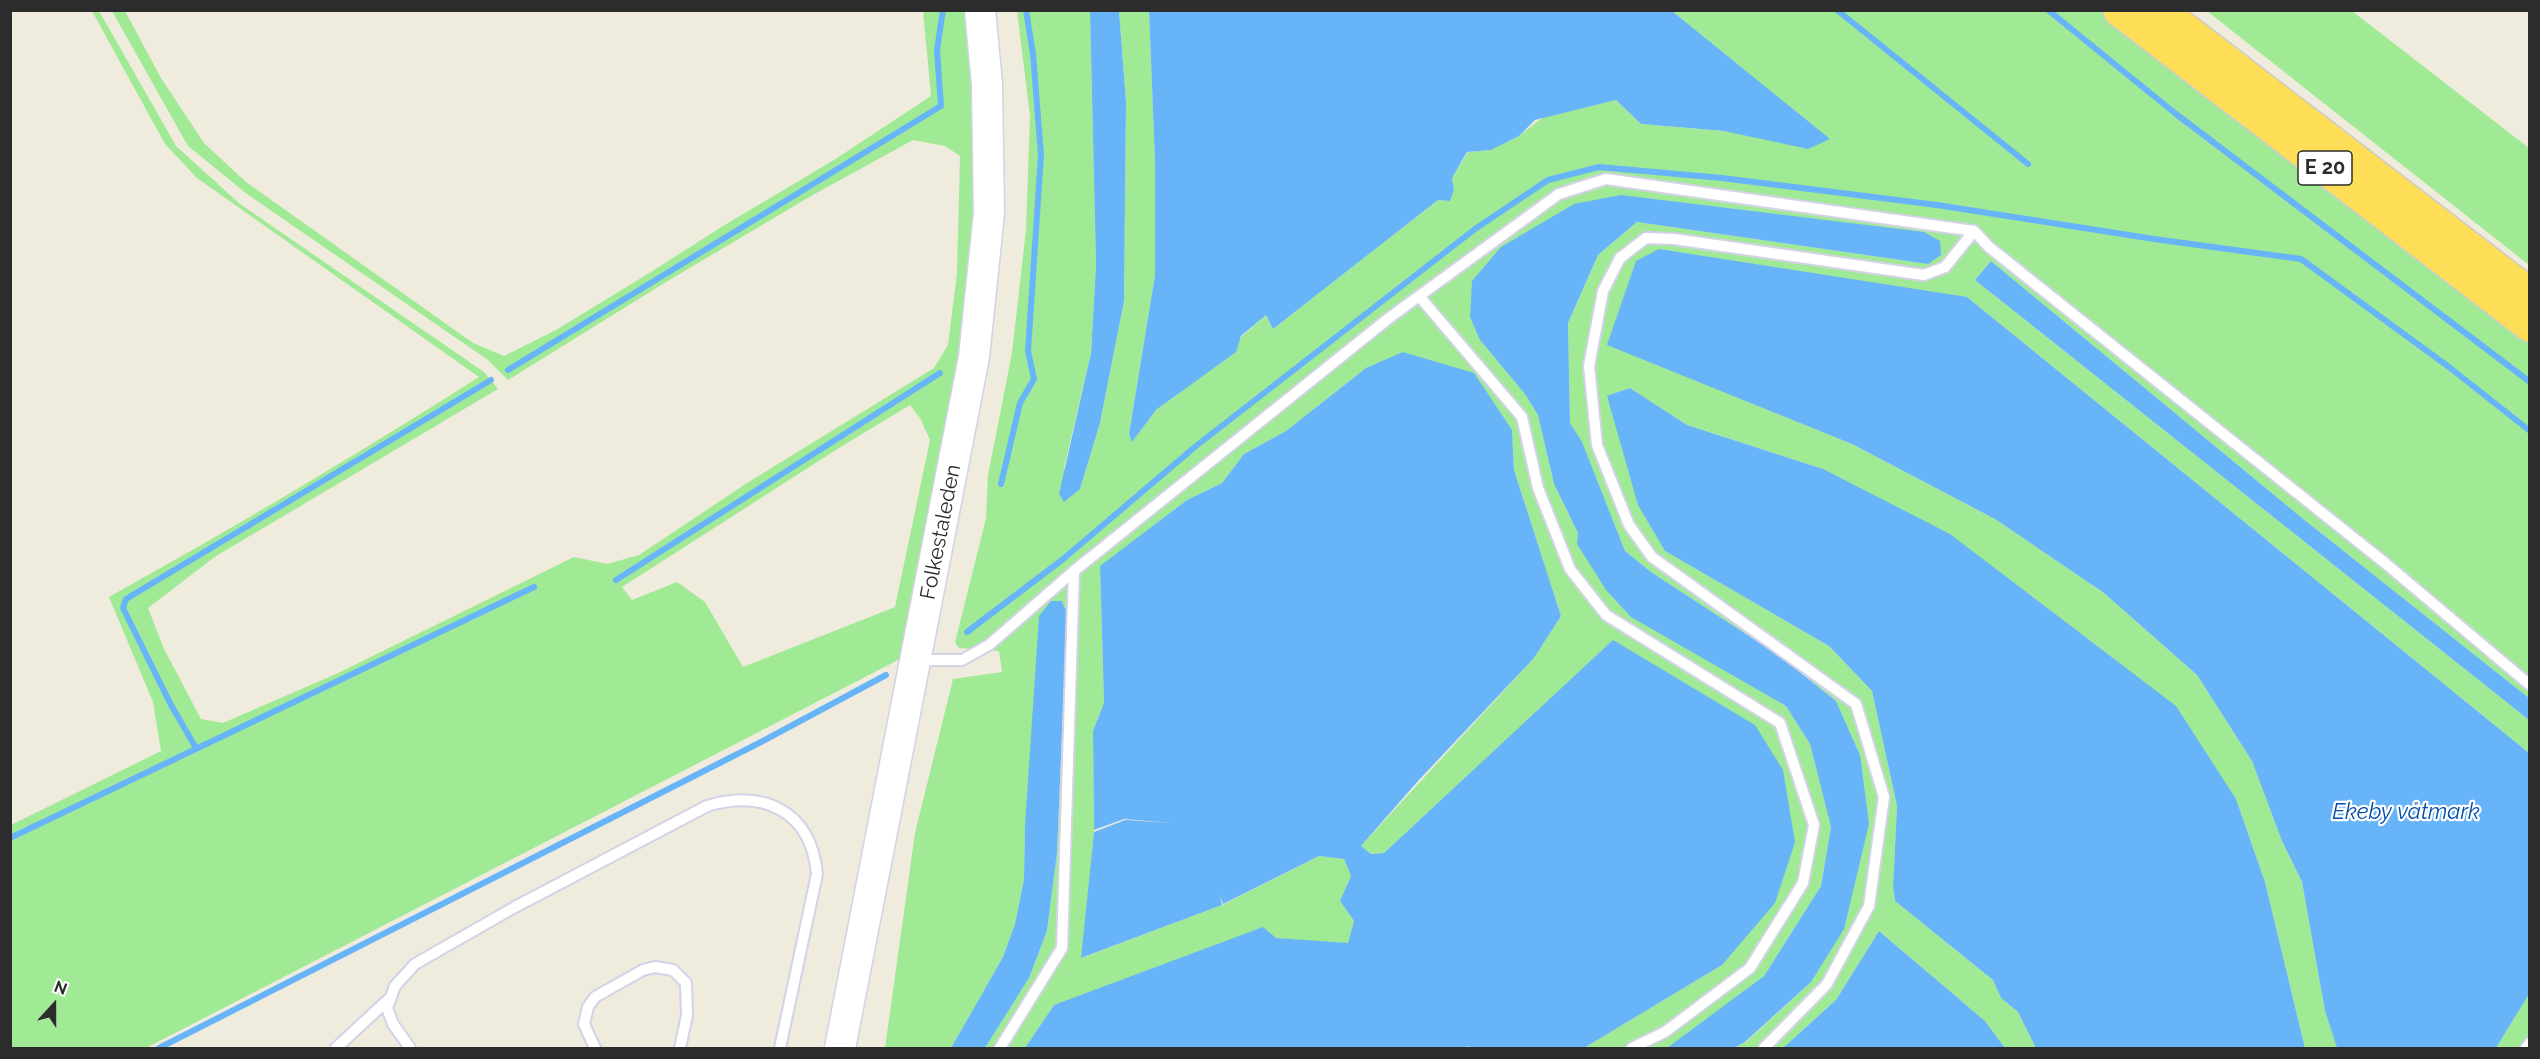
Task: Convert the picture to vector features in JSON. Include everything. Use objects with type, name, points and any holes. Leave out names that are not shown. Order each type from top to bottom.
[{"type":"highway","name":"E 20","points":[[2120,10],[2529,324]]},
{"type":"highway","name":"E 20","points":[[2159,10],[2529,295]]},
{"type":"main road","name":"Folkestaleden","points":[[840,1048],[917,660],[974,357],[983,291],[989,213],[989,153],[987,84],[980,10]]},
{"type":"lane","points":[[917,660],[962,660],[989,645],[1074,571],[1419,296],[1559,194],[1606,179],[1974,231],[1989,247],[2385,563],[2529,685]]},
{"type":"lane","points":[[1764,1048],[1827,984],[1869,906],[1884,798],[1856,704],[1652,557],[1629,525],[1597,446],[1589,366],[1603,291],[1620,258],[1646,238],[1674,239],[1924,275],[1945,267],[1974,231]]},
{"type":"lane","points":[[1419,296],[1522,417],[1538,488],[1570,569],[1606,615],[1780,723],[1814,825],[1803,882],[1750,968],[1665,1032],[1632,1048]]},
{"type":"lane","points":[[1000,1048],[1062,948],[1074,571]]},
{"type":"lane","points":[[410,1048],[393,1024],[387,1008],[395,986],[415,964],[515,907],[707,806],[728,800],[765,801],[784,812],[802,830],[815,857],[817,874],[780,1048]]},
{"type":"lane","points":[[595,1048],[584,1024],[588,1007],[595,997],[643,970],[655,967],[673,970],[686,983],[687,1014],[680,1048]]},
{"type":"lane","points":[[336,1048],[390,998]]},
{"type":"lane","points":[[2526,1048],[2529,1043]]},
{"type":"green space","points":[[92,11],[99,11],[176,146],[240,204],[484,372],[498,389],[216,556],[148,608],[164,649],[201,719],[223,723],[336,674],[574,557],[607,564],[639,555],[747,483],[934,368],[948,345],[957,273],[960,156],[945,146],[913,140],[811,196],[508,380],[488,360],[247,194],[188,146],[112,11],[125,11],[161,78],[204,143],[246,182],[473,343],[504,356],[556,330],[834,160],[931,96],[923,11],[966,11],[975,98],[975,161],[973,235],[962,340],[900,659],[146,1048],[11,1048],[11,825],[161,751],[153,702],[109,597],[296,490],[479,377],[197,178],[165,144]],"holes":[[[910,405],[920,418],[930,440],[895,607],[743,667],[705,602],[677,582],[632,600],[622,587]]]},
{"type":"green space","points":[[1017,11],[1090,11],[1096,265],[1091,353],[1064,468],[1080,489],[1100,423],[1124,301],[1126,102],[1119,11],[1149,11],[1155,162],[1155,275],[1129,434],[1132,441],[1156,410],[1173,398],[1266,315],[1273,329],[1438,200],[1450,201],[1454,190],[1452,178],[1468,152],[1491,150],[1519,136],[1542,118],[1616,100],[1641,124],[1830,140],[1672,11],[2102,11],[2529,340],[2529,698],[2302,518],[1991,261],[1975,280],[2529,720],[2529,753],[1967,297],[1607,344],[1852,444],[1995,519],[2104,593],[2197,675],[2252,761],[2282,841],[2302,882],[2325,1011],[2337,1048],[2305,1048],[2265,882],[2236,799],[1823,469],[1687,425],[1630,388],[1607,397],[1665,551],[1829,646],[1872,691],[1897,806],[1893,887],[1895,901],[1993,980],[2001,998],[2018,1012],[2036,1048],[2005,1048],[1985,1021],[1879,931],[1836,1000],[1783,1048],[1734,1048],[1746,1042],[1811,982],[1860,755],[1836,701],[1778,655],[1651,572],[1625,551],[1582,443],[1570,423],[1568,323],[1598,255],[1637,222],[1928,264],[1621,195],[1480,340],[1525,394],[1538,415],[1554,484],[1578,533],[1760,690],[1786,706],[1810,744],[1831,827],[1821,886],[1764,976],[1667,1048],[1584,1048],[1722,965],[1614,640],[1384,853],[1371,854],[1361,846],[1534,658],[1561,616],[1514,470],[1512,430],[1366,368],[1286,431],[1244,454],[1222,483],[1187,500],[1100,567],[1104,703],[1093,731],[1094,832],[1082,958],[1222,905],[1319,856],[1344,859],[1351,876],[1340,901],[1354,921],[1348,944],[1275,938],[1054,1005],[1025,1048],[985,1048],[1029,978],[1047,931],[1057,853],[1067,613],[1062,601],[1025,825],[1024,879],[1015,924],[1003,957],[951,1048],[885,1048],[915,833],[953,679],[1002,672],[999,651],[959,648],[955,642],[986,518],[988,475],[1012,353],[1026,230],[1030,116]]},
{"type":"green space","points":[[2207,11],[2352,11],[2529,148],[2529,265]]},
{"type":"green space","points":[[2529,994],[2529,1048],[2496,1048]]},
{"type":"water","points":[[1090,11],[1119,11],[1126,102],[1124,301],[1100,423],[1080,489],[1064,502],[1059,494],[1091,353],[1096,265]]},
{"type":"water","points":[[1149,11],[1672,11],[1830,139],[1808,149],[1724,131],[1641,124],[1616,100],[1535,120],[1519,136],[1491,150],[1467,152],[1452,178],[1454,190],[1450,201],[1438,200],[1273,329],[1266,315],[1241,336],[1236,352],[1156,410],[1132,442],[1129,434],[1155,275],[1155,162]]},
{"type":"water","points":[[1621,195],[1924,232],[1940,241],[1941,255],[1928,264],[1637,222],[1598,255],[1568,323],[1570,423],[1582,442],[1625,551],[1651,572],[1778,655],[1836,701],[1860,755],[1869,824],[1844,929],[1811,982],[1745,1042],[1734,1048],[1667,1048],[1764,976],[1821,886],[1831,827],[1810,744],[1786,706],[1631,617],[1606,590],[1577,544],[1578,533],[1554,484],[1538,415],[1525,394],[1480,340],[1470,317],[1472,281],[1501,247],[1574,204]]},
{"type":"water","name":"Ekeby våtmark","points":[[1659,249],[1967,297],[2529,753],[2529,994],[2496,1048],[2337,1048],[2325,1011],[2302,882],[2282,841],[2252,761],[2197,675],[2104,593],[1995,519],[1852,444],[1607,345],[1636,261]]},
{"type":"water","points":[[1991,261],[2302,518],[2529,698],[2529,720],[1975,280]]},
{"type":"water","points":[[1403,352],[1474,373],[1512,430],[1514,470],[1561,616],[1534,658],[1418,781],[1361,846],[1371,854],[1384,853],[1613,640],[1755,725],[1783,770],[1795,842],[1775,903],[1722,965],[1584,1048],[1470,1048],[1468,1046],[1463,1048],[1025,1048],[1054,1005],[1263,927],[1276,938],[1348,943],[1354,921],[1340,901],[1351,876],[1344,859],[1319,856],[1223,904],[1220,895],[1222,905],[1081,958],[1094,832],[1125,820],[1172,823],[1124,819],[1094,830],[1093,731],[1104,703],[1100,566],[1187,500],[1222,483],[1244,454],[1286,431],[1366,368]]},
{"type":"water","points":[[1630,388],[1687,425],[1823,469],[1950,534],[2176,706],[2236,799],[2265,882],[2305,1048],[2036,1048],[2018,1012],[2001,998],[1993,980],[1895,901],[1893,887],[1897,806],[1872,691],[1829,646],[1665,551],[1638,505],[1607,396]]},
{"type":"water","points":[[1051,601],[1062,601],[1067,613],[1057,853],[1047,931],[1029,978],[985,1048],[951,1048],[1003,957],[1015,924],[1024,879],[1025,825],[1039,616]]},
{"type":"water","points":[[1879,931],[1985,1021],[2005,1048],[1783,1048],[1836,1000]]},
{"type":"waterway","points":[[508,370],[941,106],[937,50],[943,10]]},
{"type":"waterway","points":[[1001,484],[1020,403],[1034,379],[1028,351],[1041,155],[1033,54],[1026,10]]},
{"type":"waterway","points":[[1837,10],[2028,164]]},
{"type":"waterway","points":[[2048,10],[2176,114],[2530,382]]},
{"type":"waterway","points":[[967,632],[1062,560],[1196,446],[1475,229],[1548,180],[1599,167],[1722,178],[1937,205],[2301,259],[2449,367],[2530,431]]},
{"type":"waterway","points":[[616,580],[940,373]]},
{"type":"waterway","points":[[196,748],[171,705],[123,608],[126,599],[491,380]]},
{"type":"waterway","points":[[10,838],[534,587]]},
{"type":"waterway","points":[[159,1048],[761,742],[886,675]]}]
